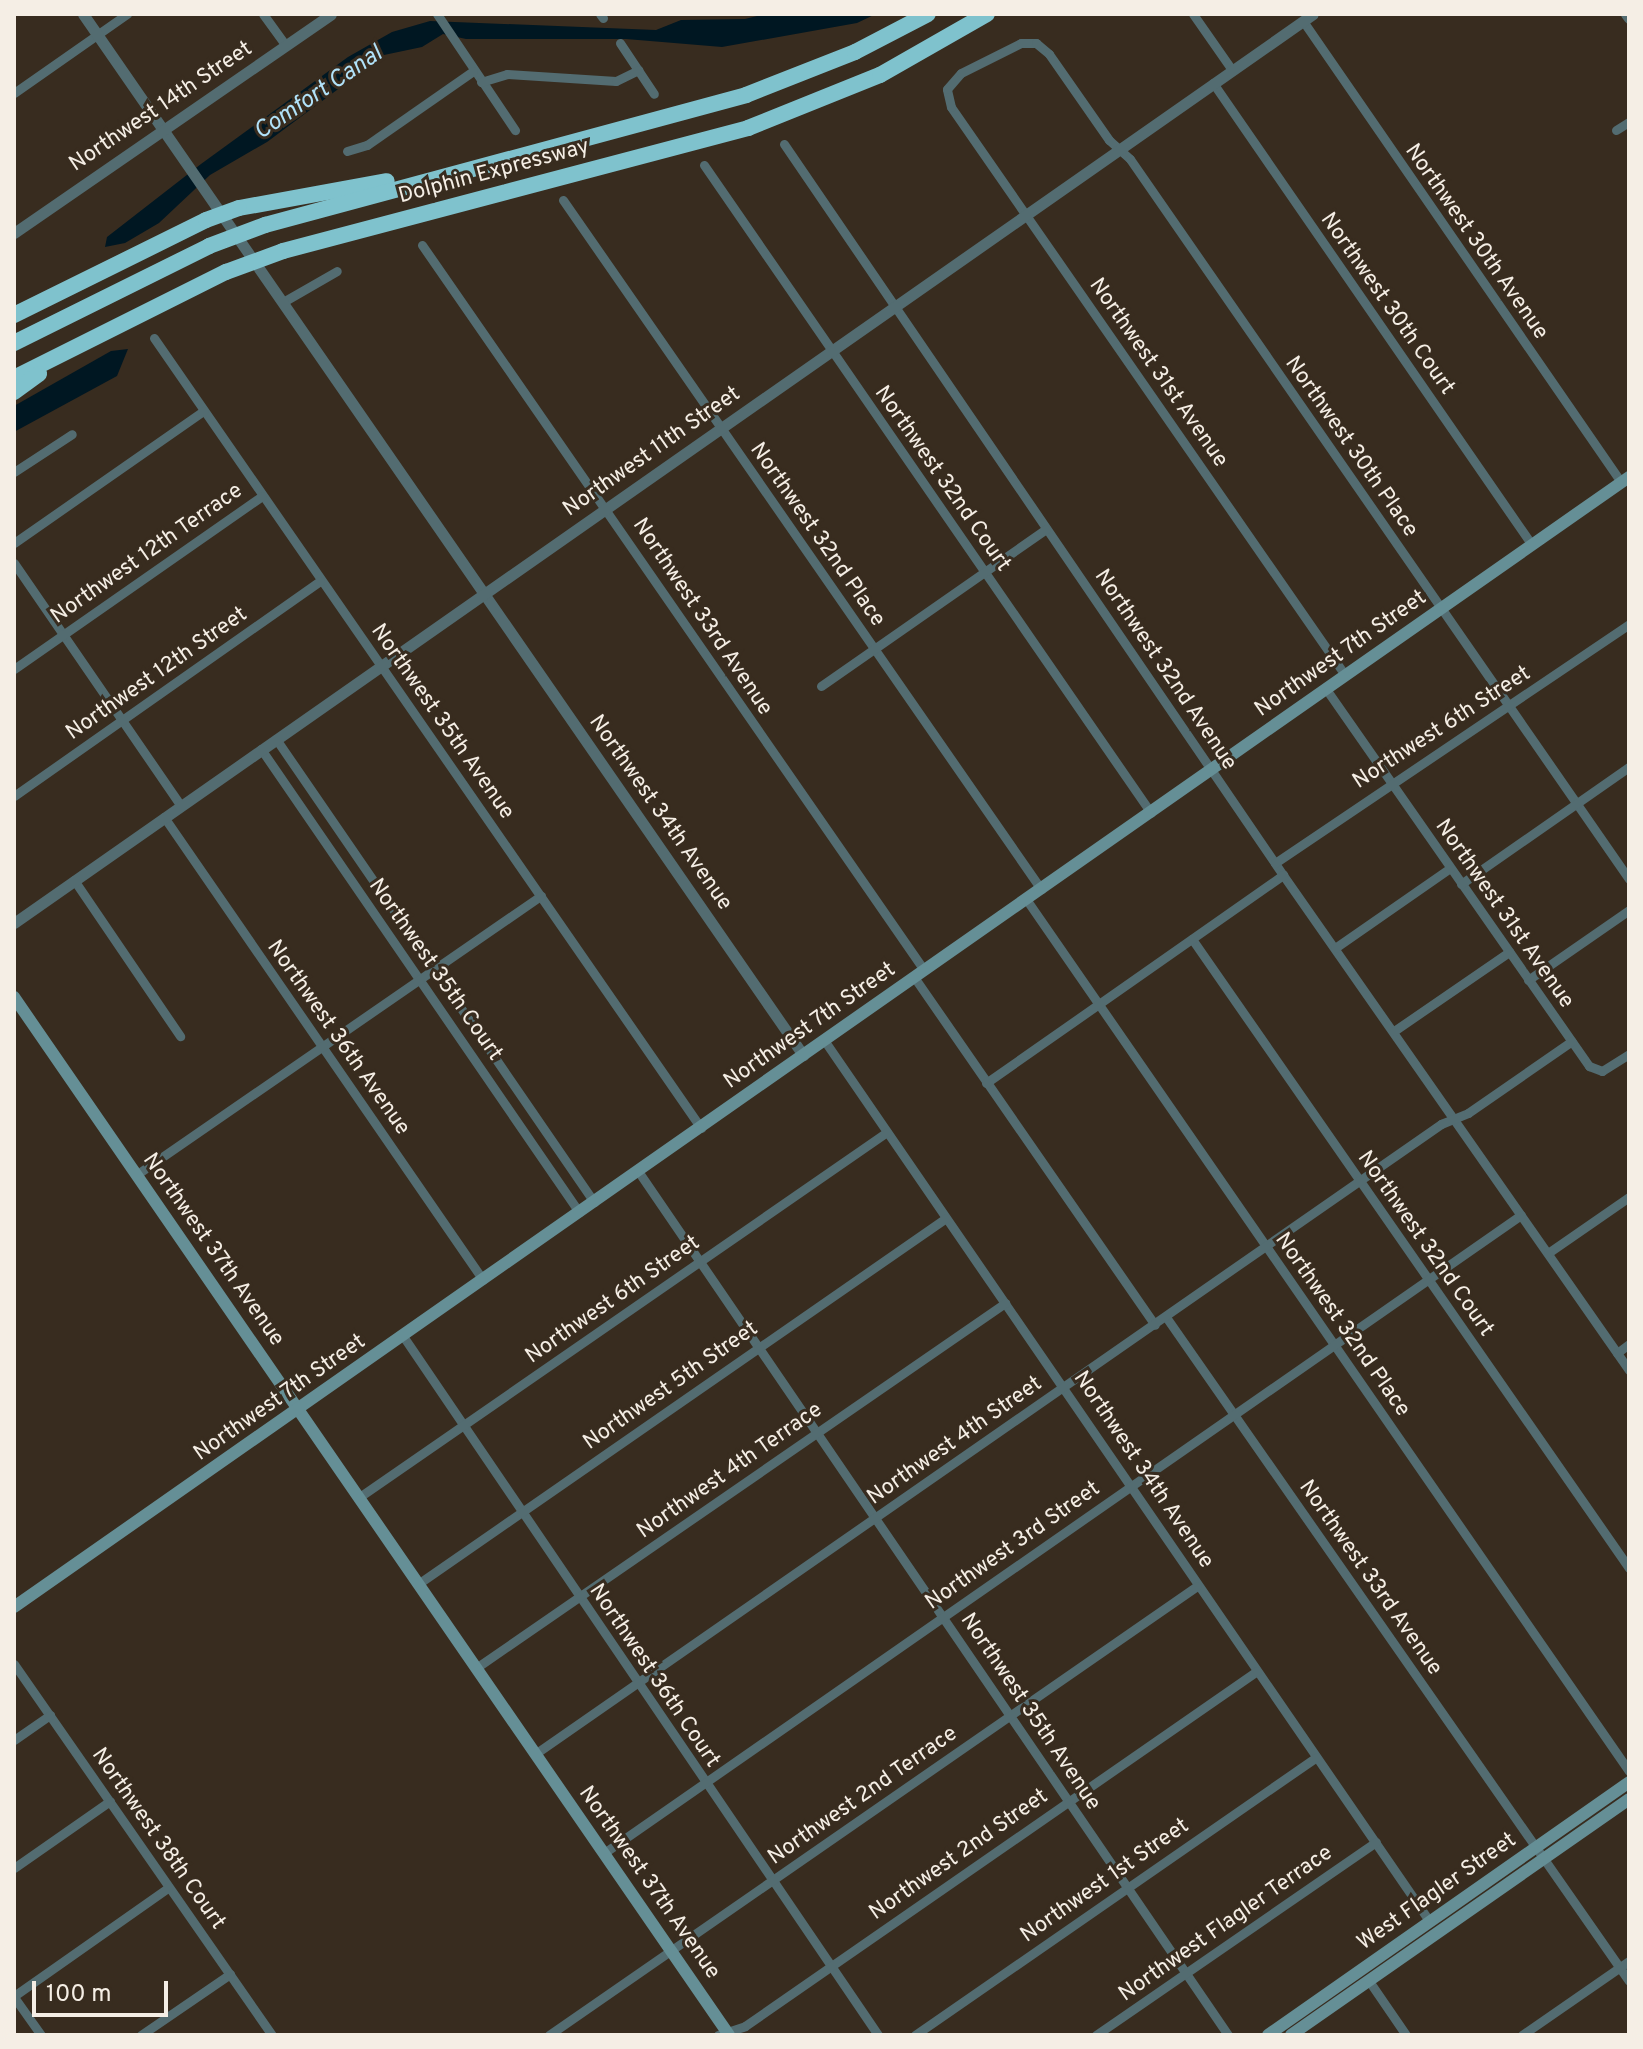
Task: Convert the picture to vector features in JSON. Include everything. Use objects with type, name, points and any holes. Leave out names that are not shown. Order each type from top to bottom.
[{"type":"highway","name":"Dolphin Expressway","points":[[14,343],[209,246],[265,225],[768,88],[855,52],[928,14]]},
{"type":"highway","name":"Dolphin Expressway","points":[[14,378],[226,272],[283,251],[748,128],[880,75],[987,14]]},
{"type":"highway","points":[[14,315],[206,220],[239,208],[491,164]]},
{"type":"highway","points":[[14,392],[89,338]]},
{"type":"main road","name":"Northwest 7th Street","points":[[14,1607],[1625,480]]},
{"type":"main road","name":"Northwest 37th Avenue","points":[[14,997],[604,1853],[724,2033]]},
{"type":"main road","name":"West Flagler Street","points":[[1268,2035],[1629,1782]]},
{"type":"main road","name":"West Flagler Street","points":[[1291,2035],[1629,1799]]},
{"type":"street","points":[[83,14],[164,129]]},
{"type":"street","points":[[14,93],[127,14]]},
{"type":"street","points":[[263,14],[286,46]]},
{"type":"street","name":"Northwest 14th Street","points":[[14,233],[331,14]]},
{"type":"street","points":[[1193,14],[1232,70]]},
{"type":"street","name":"Northwest 11th Street","points":[[14,923],[1308,17]]},
{"type":"street","name":"Northwest 30th Avenue","points":[[1308,17],[1625,480]]},
{"type":"street","points":[[439,18],[515,130]]},
{"type":"street","points":[[620,43],[654,94]]},
{"type":"street","name":"Northwest 30th Place","points":[[947,89],[956,77],[1003,50],[1036,43],[1118,149],[1629,879]]},
{"type":"street","points":[[481,82],[507,74],[616,81],[639,70]]},
{"type":"street","points":[[347,151],[367,145],[473,71]]},
{"type":"street","name":"Northwest 30th Court","points":[[1213,83],[1532,545]]},
{"type":"street","name":"Northwest 31st Avenue","points":[[947,89],[951,107],[1345,675]]},
{"type":"street","points":[[1616,130],[1629,122]]},
{"type":"street","name":"Northwest 34th Avenue","points":[[164,129],[803,1055]]},
{"type":"street","name":"Northwest 32nd Avenue","points":[[784,144],[1283,875],[1548,1253]]},
{"type":"street","name":"Northwest 32nd Court","points":[[704,165],[1151,813]]},
{"type":"street","name":"Northwest 32nd Place","points":[[563,200],[1041,889]]},
{"type":"street","name":"Northwest 33rd Avenue","points":[[422,245],[605,509],[919,974],[986,1083],[1155,1325]]},
{"type":"street","points":[[283,302],[337,271]]},
{"type":"street","name":"Northwest 35th Avenue","points":[[154,338],[701,1128]]},
{"type":"street","points":[[14,543],[203,411]]},
{"type":"street","points":[[14,472],[72,434]]},
{"type":"street","name":"Northwest 12th Terrace","points":[[14,669],[262,496]]},
{"type":"street","points":[[821,686],[1046,529]]},
{"type":"street","points":[[14,563],[181,806]]},
{"type":"street","name":"Northwest 12th Street","points":[[14,796],[320,581]]},
{"type":"street","name":"Northwest 6th Street","points":[[1275,863],[1629,624]]},
{"type":"street","name":"Northwest 31st Avenue","points":[[1326,689],[1572,1041]]},
{"type":"street","name":"Northwest 35th Court","points":[[276,739],[594,1202]]},
{"type":"street","name":"Northwest 35th Court","points":[[261,749],[579,1212]]},
{"type":"street","points":[[1461,884],[1629,767]]},
{"type":"street","name":"Northwest 36th Avenue","points":[[164,817],[483,1280]]},
{"type":"street","points":[[1335,948],[1450,868]]},
{"type":"street","points":[[986,1083],[1283,875]]},
{"type":"street","points":[[74,880],[180,1036]]},
{"type":"street","points":[[136,1175],[541,896]]},
{"type":"street","name":"Northwest 32nd Place","points":[[1026,899],[1629,1771]]},
{"type":"street","points":[[1528,980],[1629,910]]},
{"type":"street","name":"Northwest 32nd Court","points":[[1192,939],[1629,1568]]},
{"type":"street","points":[[1394,1031],[1509,952]]},
{"type":"street","name":"Northwest 34th Avenue","points":[[824,1040],[1430,1922]]},
{"type":"street","points":[[1572,1041],[1598,1070],[1629,1054]]},
{"type":"street","name":"Northwest 4th Street","points":[[535,1754],[1359,1181],[1572,1041]]},
{"type":"street","points":[[510,1110],[525,1101]]},
{"type":"street","name":"Northwest 6th Street","points":[[358,1498],[887,1132]]},
{"type":"street","points":[[539,1153],[554,1143]]},
{"type":"street","name":"Northwest 35th Avenue","points":[[638,1171],[1228,2035]]},
{"type":"street","points":[[1629,1197],[1548,1253],[1629,1370]]},
{"type":"street","name":"Northwest 3rd Street","points":[[604,1853],[1521,1215]]},
{"type":"street","name":"Northwest 5th Street","points":[[418,1584],[946,1218]]},
{"type":"street","name":"Northwest 4th Terrace","points":[[476,1668],[1005,1303]]},
{"type":"street","name":"Northwest 33rd Avenue","points":[[1166,1317],[1629,1981]]},
{"type":"street","name":"Northwest 36th Court","points":[[403,1336],[460,1427],[878,2035]]},
{"type":"street","points":[[1617,1353],[1629,1344]]},
{"type":"street","name":"Northwest 2nd Terrace","points":[[549,2035],[1197,1586]]},
{"type":"street","name":"Northwest 38th Court","points":[[14,1664],[272,2035]]},
{"type":"street","name":"Northwest 2nd Street","points":[[724,2033],[745,2026],[1257,1671]]},
{"type":"street","points":[[14,1740],[50,1715]]},
{"type":"street","name":"Northwest 1st Street","points":[[915,2035],[1316,1757]]},
{"type":"street","points":[[14,1868],[110,1801]]},
{"type":"street","name":"Northwest Flagler Terrace","points":[[1096,2035],[1376,1842]]},
{"type":"street","points":[[41,2035],[14,1997],[169,1887]]},
{"type":"street","points":[[1522,2035],[1629,1961]]},
{"type":"street","points":[[141,2035],[230,1974]]},
{"type":"street","points":[[1369,1981],[1406,2035]]},
{"type":"water","name":"Comfort Canal","points":[[765,14],[876,14],[857,23],[722,47],[626,39],[466,39],[443,34],[422,47],[384,55],[267,142],[210,175],[159,223],[125,243],[105,247],[107,237],[201,164],[348,57],[392,32],[430,21],[656,30],[681,20],[745,19]]},
{"type":"water","points":[[128,349],[117,376],[14,432],[14,406],[111,351]]}]
